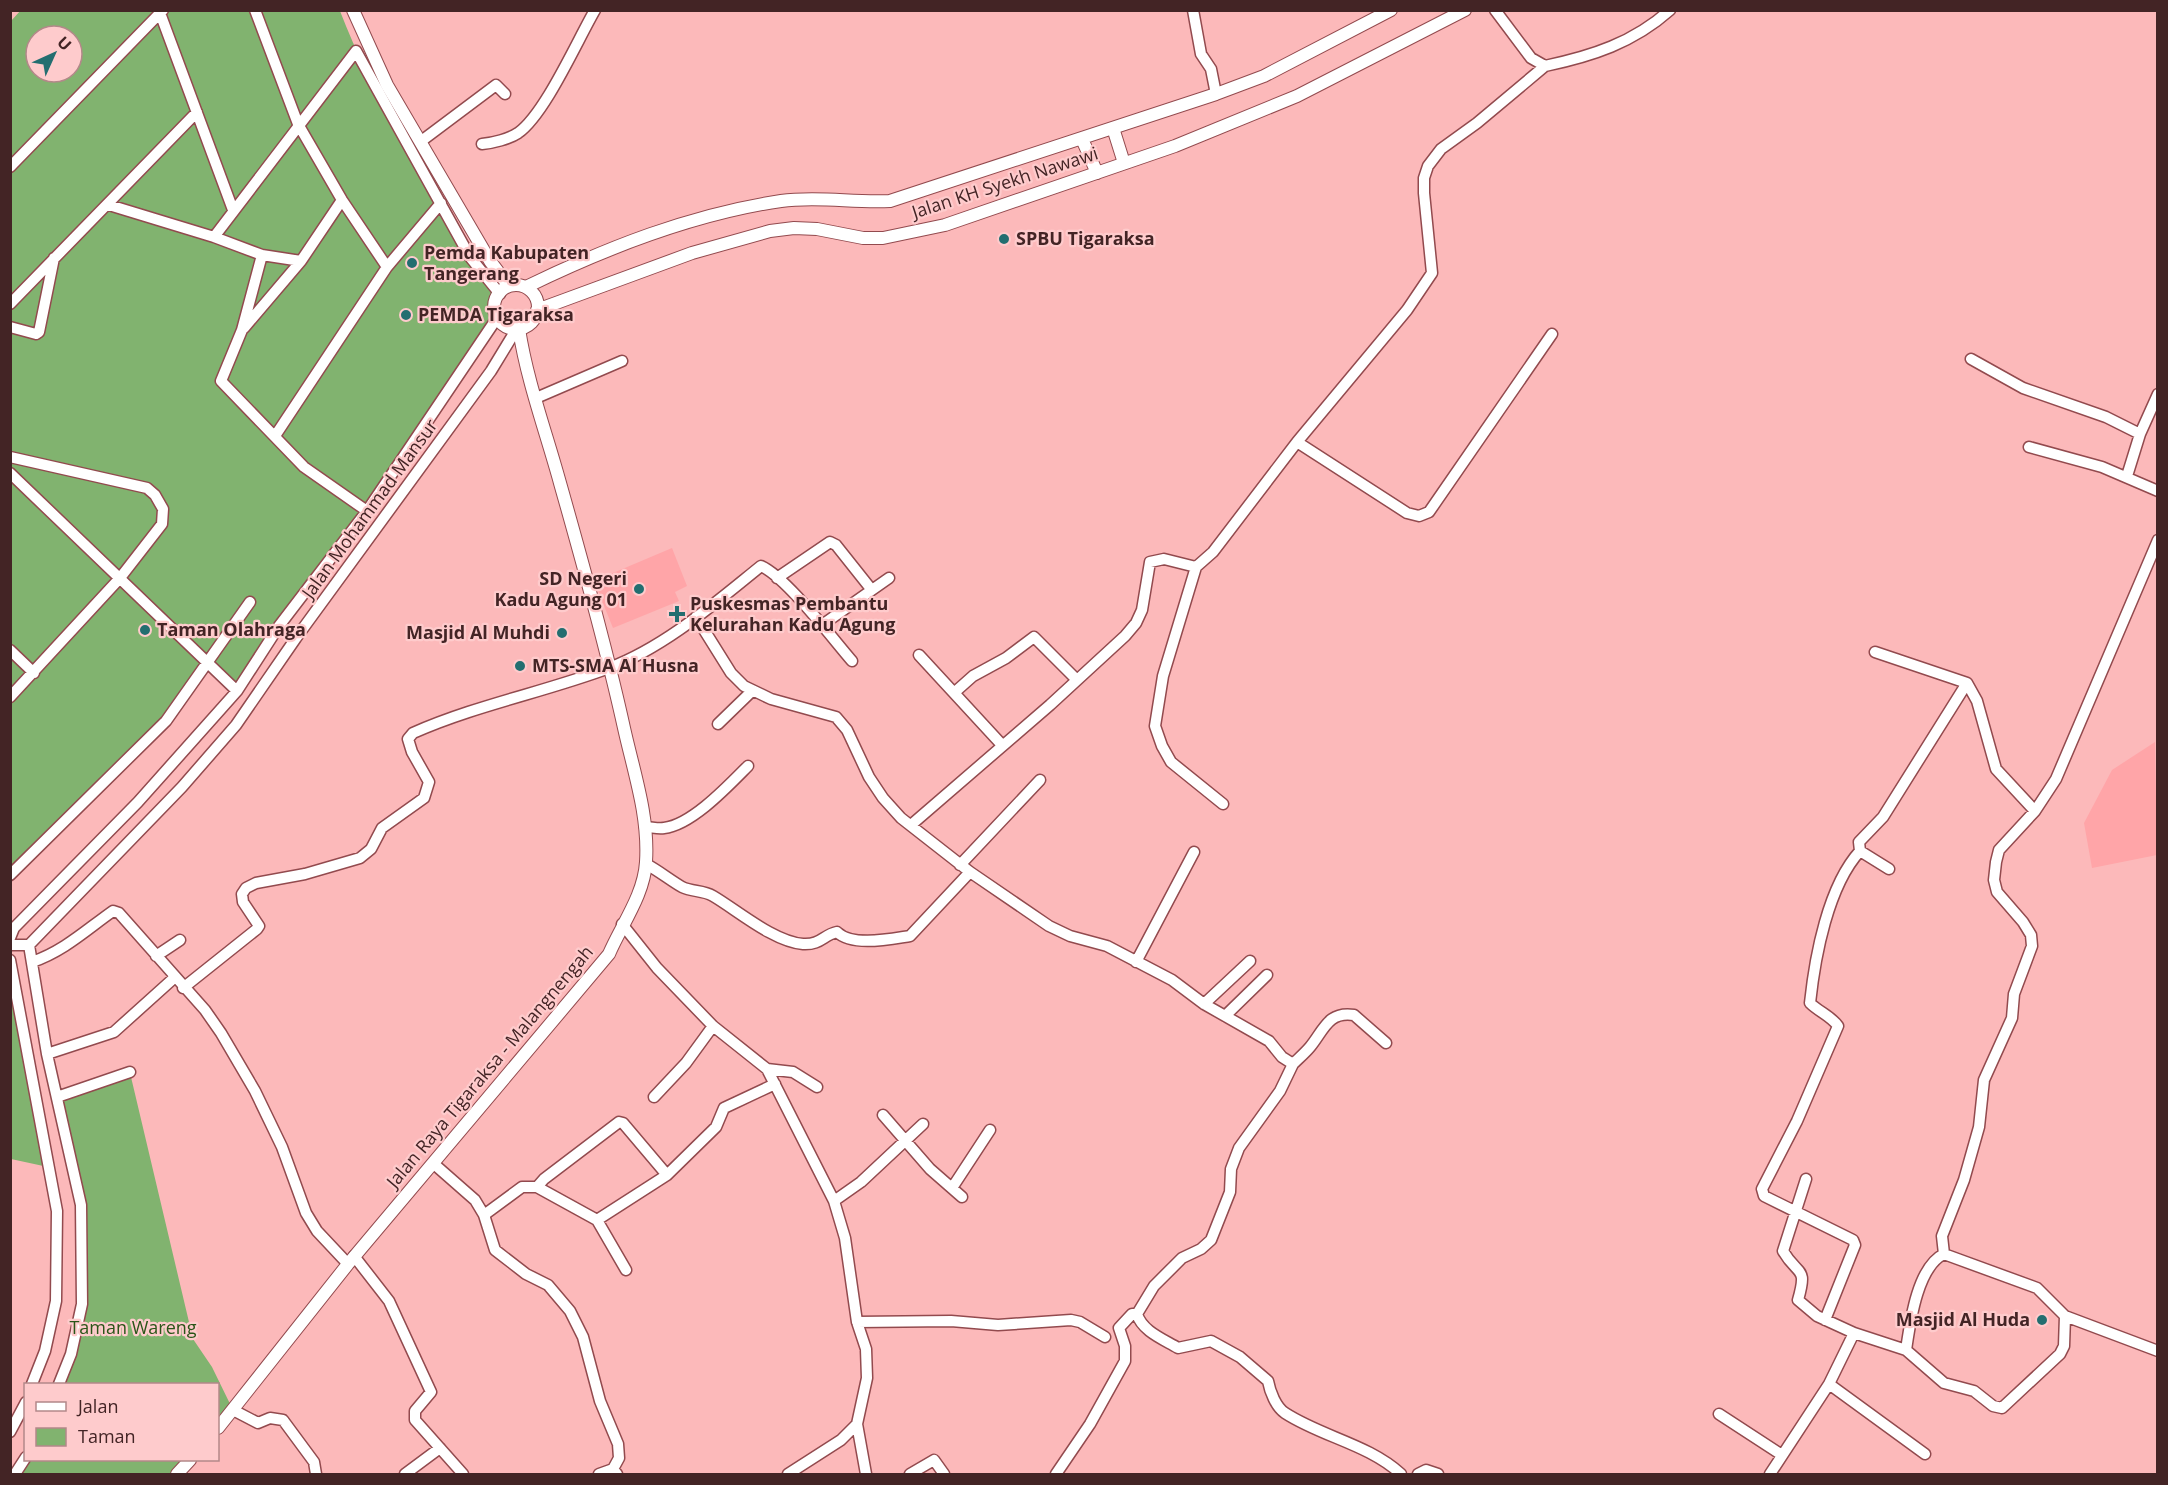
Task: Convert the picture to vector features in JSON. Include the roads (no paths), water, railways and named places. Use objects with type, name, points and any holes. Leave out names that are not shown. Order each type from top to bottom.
[{"type":"main road","name":"Jalan KH Syekh Nawawi","points":[[526,287],[588,257],[664,230],[744,208],[782,201],[824,198],[867,202],[890,201],[1082,139],[1264,76],[1391,10]]},
{"type":"main road","name":"Jalan KH Syekh Nawawi","points":[[537,310],[692,253],[770,231],[817,229],[863,238],[902,235],[947,225],[1175,146],[1297,96],[1465,10]]},
{"type":"main road","points":[[356,11],[387,85],[505,290]]},
{"type":"main road","points":[[1113,128],[1124,163]]},
{"type":"main road","points":[[1082,139],[1097,173]]},
{"type":"main road","points":[[526,287],[534,297],[537,310],[535,319],[518,329],[505,327],[497,318],[494,310],[505,290],[526,287]]},
{"type":"main road","name":"Jalan Raya Tigaraksa - Malangnengah","points":[[219,1427],[351,1260],[609,954],[622,924],[630,913],[646,864],[642,801],[610,668],[518,329]]},
{"type":"main road","points":[[177,1474],[189,1461]]},
{"type":"street","points":[[255,10],[298,124],[342,200],[387,267]]},
{"type":"street","points":[[482,144],[516,135],[528,122],[546,98],[595,10]]},
{"type":"street","points":[[1193,10],[1201,54],[1211,69],[1216,94]]},
{"type":"street","points":[[1495,10],[1531,58],[1545,66]]},
{"type":"street","points":[[1223,804],[1171,762],[1155,726],[1163,676],[1196,567],[1213,552],[1297,442],[1407,310],[1432,273],[1424,178],[1428,166],[1441,149],[1477,123],[1545,66],[1588,57],[1622,43],[1651,27],[1670,10]]},
{"type":"street","points":[[10,167],[161,12],[233,210]]},
{"type":"street","points":[[214,237],[298,124],[356,51],[470,257],[505,290]]},
{"type":"street","points":[[420,142],[496,85],[505,94]]},
{"type":"street","points":[[10,304],[109,205],[197,112]]},
{"type":"street","points":[[242,330],[301,261],[342,200]]},
{"type":"street","points":[[275,436],[387,267],[441,203]]},
{"type":"street","points":[[109,205],[214,237],[262,255],[301,261]]},
{"type":"street","points":[[262,255],[242,330],[220,381],[319,480],[367,511]]},
{"type":"street","points":[[10,327],[36,334],[39,332],[54,258]]},
{"type":"street","name":"Jalan Mohammad Mansur","points":[[12,933],[138,802],[237,691],[285,619],[367,511],[497,318]]},
{"type":"street","name":"Jalan Mohammad Mansur","points":[[29,945],[182,787],[236,725],[296,638],[491,371],[518,329]]},
{"type":"street","points":[[1297,442],[1407,513],[1419,516],[1429,512],[1552,334]]},
{"type":"street","points":[[1971,359],[2023,388],[2106,417],[2140,434]]},
{"type":"street","points":[[536,398],[622,361]]},
{"type":"street","points":[[2127,476],[2140,434],[2156,399]]},
{"type":"street","points":[[2029,447],[2127,476],[2157,492]]},
{"type":"street","points":[[10,457],[147,488],[155,495],[163,509],[162,524],[120,578],[10,698]]},
{"type":"street","points":[[10,473],[237,691]]},
{"type":"street","points":[[1944,1254],[1942,1236],[1964,1180],[1979,1127],[1984,1080],[2012,1018],[2014,994],[2032,946],[2031,935],[2023,922],[1996,892],[1994,880],[1999,849],[2035,811],[2056,779],[2157,540]]},
{"type":"street","points":[[777,578],[830,542],[836,545],[871,589]]},
{"type":"street","points":[[910,825],[1077,680],[1136,623],[1142,610],[1150,562],[1164,559],[1196,567]]},
{"type":"street","points":[[183,988],[259,926],[243,902],[242,894],[246,888],[256,883],[304,874],[360,858],[371,849],[382,828],[424,798],[429,782],[412,752],[408,739],[412,733],[610,668],[696,617],[761,566],[770,570],[852,661]]},
{"type":"street","points":[[822,626],[871,589],[882,586],[890,578]]},
{"type":"street","points":[[10,875],[166,721],[250,602]]},
{"type":"street","points":[[696,617],[731,673],[752,692],[836,717],[847,730],[869,777],[884,798],[910,825],[960,865],[1048,926],[1070,936],[1107,946],[1172,980],[1204,1004],[1269,1041],[1282,1057],[1293,1064]]},
{"type":"street","points":[[955,692],[973,676],[1006,658],[1034,637],[1077,680]]},
{"type":"street","points":[[10,650],[34,673]]},
{"type":"street","points":[[1875,652],[1967,682],[1977,701],[1996,769],[2035,811]]},
{"type":"street","points":[[919,655],[1002,745]]},
{"type":"street","points":[[1825,1320],[1855,1245],[1853,1240],[1764,1196],[1762,1190],[1797,1121],[1838,1026],[1832,1018],[1820,1013],[1810,1003],[1813,978],[1834,897],[1849,863],[1860,851],[1859,842],[1883,817],[1967,682]]},
{"type":"street","points":[[718,724],[752,692]]},
{"type":"street","points":[[645,827],[663,829],[683,820],[715,798],[748,766]]},
{"type":"street","points":[[960,865],[1040,780]]},
{"type":"street","points":[[1860,851],[1889,869]]},
{"type":"street","points":[[1136,962],[1194,852]]},
{"type":"street","points":[[646,864],[679,885],[710,894],[791,942],[804,944],[820,942],[830,934],[837,932],[843,938],[872,940],[910,936],[970,872]]},
{"type":"street","points":[[32,962],[49,956],[71,943],[116,910],[211,1017],[255,1091],[282,1147],[306,1213],[317,1231],[351,1260],[385,1296],[423,1373],[430,1395],[413,1416],[463,1474]]},
{"type":"street","points":[[622,924],[657,968],[713,1026],[767,1069],[834,1201],[845,1238],[857,1322],[867,1349],[867,1378],[857,1424],[866,1474]]},
{"type":"street","points":[[156,956],[180,940]]},
{"type":"street","points":[[10,945],[29,945],[47,1054],[81,1205],[82,1304],[73,1344],[59,1383]]},
{"type":"street","points":[[10,960],[57,1211],[56,1301],[45,1352],[32,1383]]},
{"type":"street","points":[[1204,1004],[1250,961]]},
{"type":"street","points":[[1225,1016],[1267,975]]},
{"type":"street","points":[[47,1054],[114,1032],[174,978]]},
{"type":"street","points":[[1386,1043],[1354,1015],[1336,1015],[1327,1021],[1311,1046],[1293,1064],[1280,1091],[1239,1148],[1230,1169],[1230,1192],[1211,1240],[1201,1249],[1182,1258],[1154,1286],[1137,1314],[1139,1321],[1154,1334],[1178,1348],[1211,1341],[1220,1345],[1268,1381],[1270,1392],[1284,1412],[1374,1455],[1401,1474]]},
{"type":"street","points":[[654,1097],[686,1063],[713,1026]]},
{"type":"street","points":[[767,1069],[793,1072],[817,1088]]},
{"type":"street","points":[[57,1097],[130,1072]]},
{"type":"street","points":[[597,1220],[667,1175],[716,1127],[724,1108],[775,1084]]},
{"type":"street","points":[[884,1115],[930,1169],[962,1197]]},
{"type":"street","points":[[537,1187],[568,1160],[619,1122],[623,1123],[667,1175]]},
{"type":"street","points":[[834,1201],[861,1182],[923,1124]]},
{"type":"street","points":[[952,1188],[990,1130]]},
{"type":"street","points":[[434,1164],[475,1200],[484,1215],[495,1250],[526,1274],[548,1285],[570,1311],[583,1337],[600,1401],[618,1444],[619,1458],[615,1472],[599,1474]]},
{"type":"street","points":[[1806,1179],[1783,1251],[1789,1261],[1803,1274],[1804,1280],[1798,1300],[1804,1307],[1825,1320],[1854,1334],[1906,1350],[1944,1383],[1974,1391],[1993,1406],[2002,1408],[2060,1354],[2064,1346],[2065,1317]]},
{"type":"street","points":[[484,1215],[522,1187],[537,1187],[597,1220],[626,1270]]},
{"type":"street","points":[[1944,1254],[2037,1288],[2065,1317],[2157,1351]]},
{"type":"street","points":[[1906,1350],[1918,1290],[1929,1266],[1944,1254]]},
{"type":"street","points":[[1056,1474],[1090,1424],[1125,1361],[1125,1346],[1119,1328],[1132,1314],[1137,1314]]},
{"type":"street","points":[[857,1322],[951,1321],[998,1325],[1071,1320],[1080,1322],[1105,1337]]},
{"type":"street","points":[[1770,1474],[1829,1384],[1854,1334]]},
{"type":"street","points":[[1829,1384],[1925,1454]]},
{"type":"street","points":[[233,1410],[258,1423],[270,1418],[283,1420],[314,1462],[316,1474]]},
{"type":"street","points":[[1719,1414],[1782,1455]]},
{"type":"street","points":[[10,1432],[18,1419]]},
{"type":"street","points":[[788,1474],[842,1440],[857,1424]]},
{"type":"street","points":[[405,1474],[440,1448]]},
{"type":"street","points":[[15,1474],[24,1460]]},
{"type":"street","points":[[910,1474],[934,1460],[944,1474]]},
{"type":"street","points":[[1418,1474],[1426,1470],[1438,1474]]},
{"type":"place","name":"SPBU Tigaraksa","points":[[1004,239]]},
{"type":"place","name":"Pemda Kabupaten Tangerang","points":[[412,263]]},
{"type":"place","name":"PEMDA Tigaraksa","points":[[406,315]]},
{"type":"place","name":"SD Negeri Kadu Agung 01","points":[[639,589]]},
{"type":"place","name":"Puskesmas Pembantu Kelurahan Kadu Agung","points":[[677,614]]},
{"type":"place","name":"Taman Olahraga","points":[[145,630]]},
{"type":"place","name":"Masjid Al Muhdi","points":[[562,633]]},
{"type":"place","name":"MTS-SMA Al Husna","points":[[520,666]]},
{"type":"place","name":"Masjid Al Huda","points":[[2042,1320]]},
{"type":"park label","name":"Taman Wareng","points":[[133,1328]]}]
